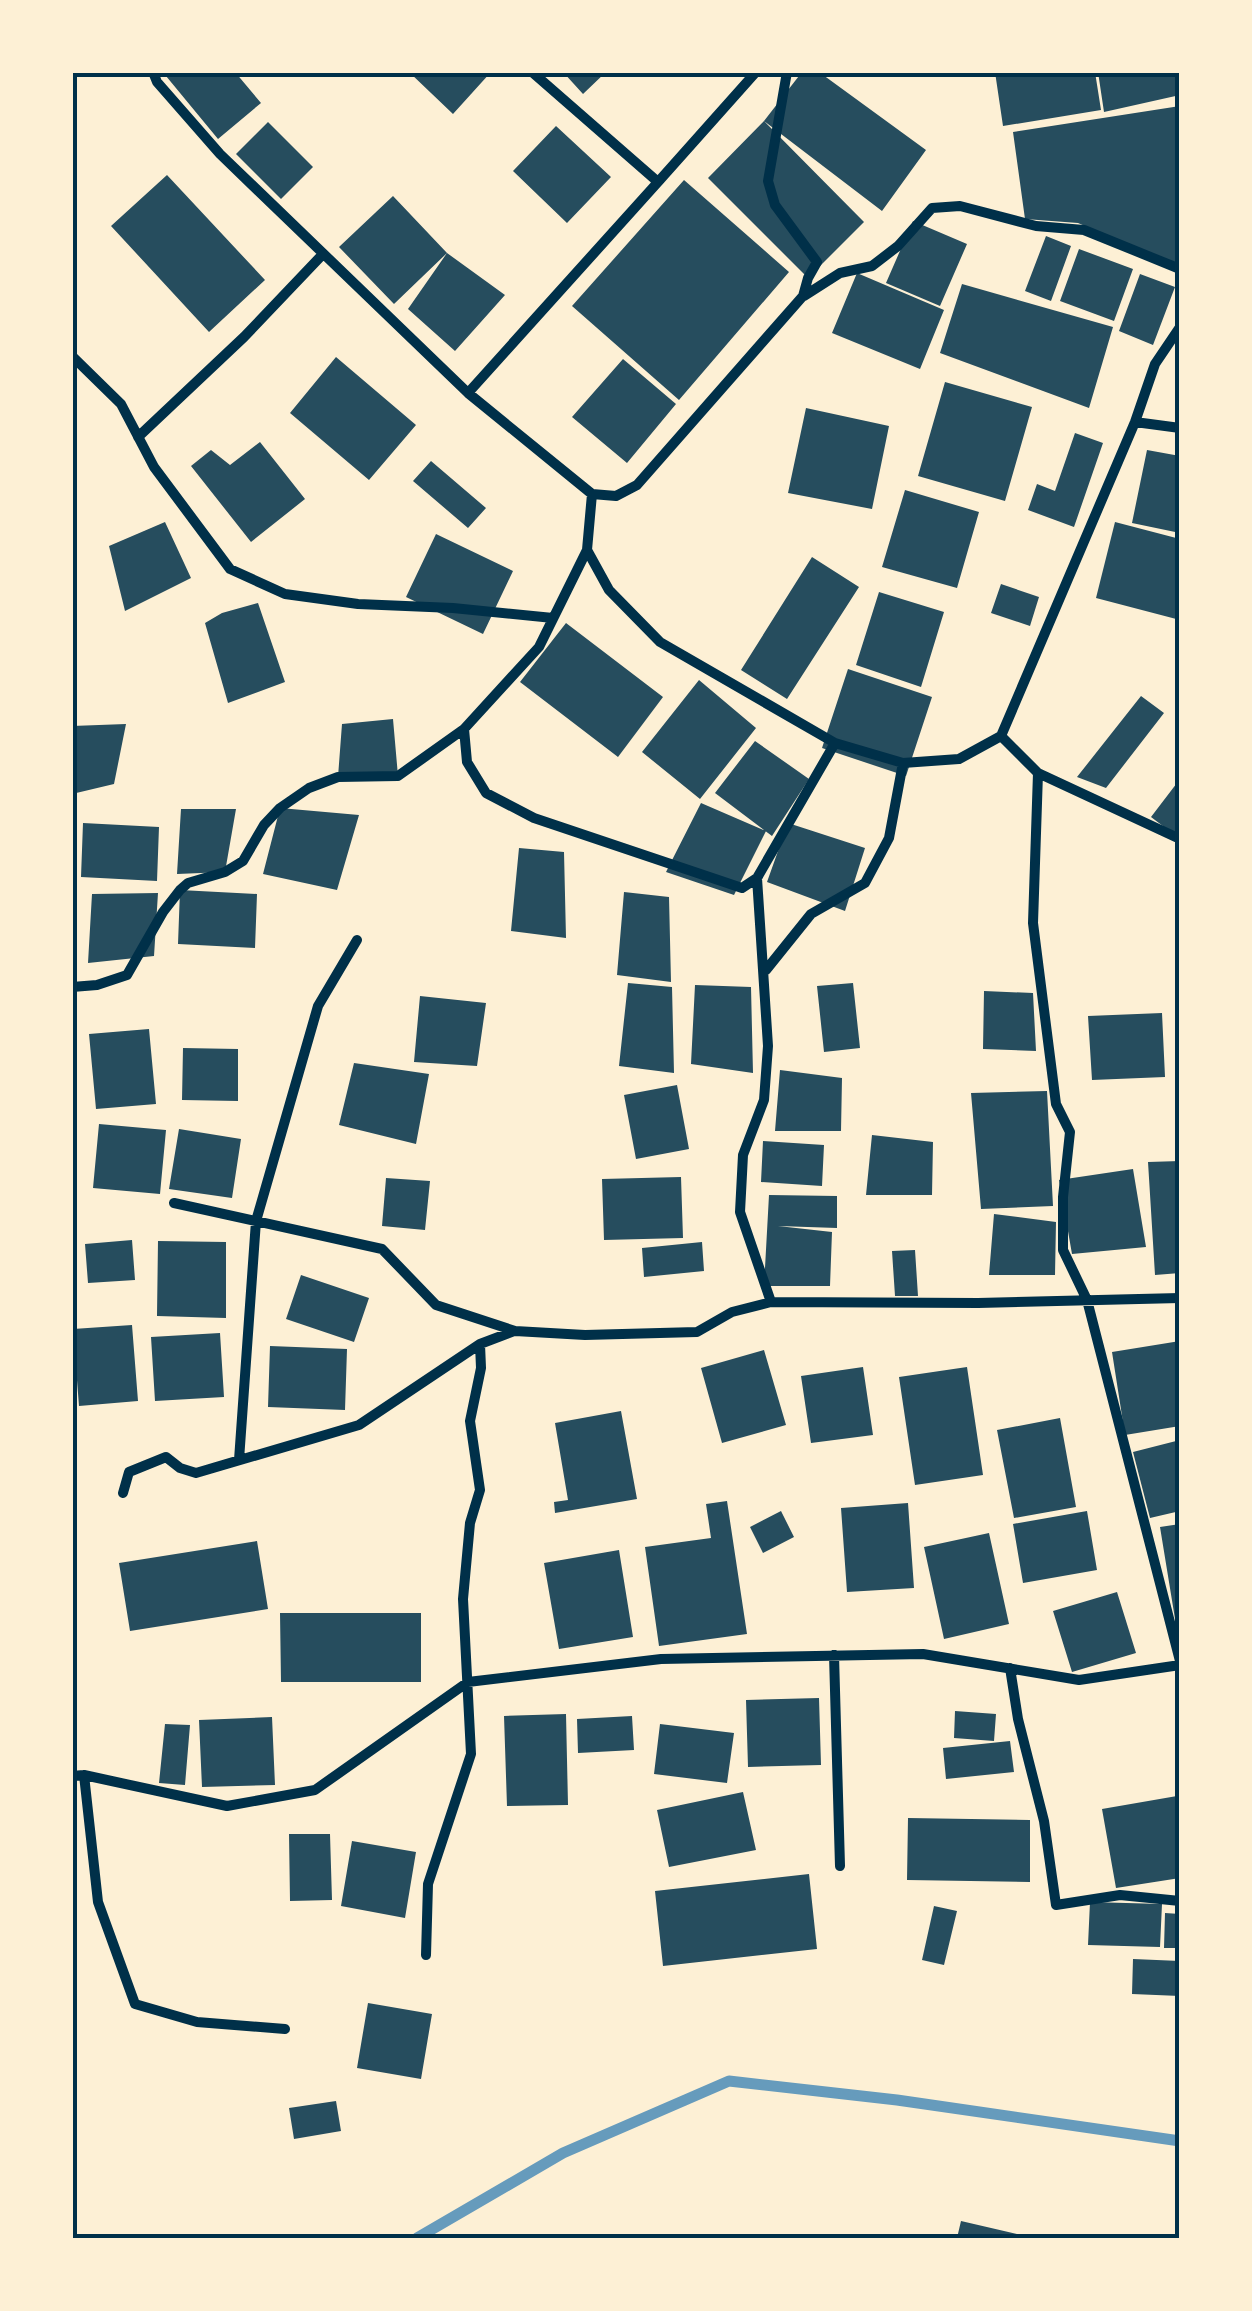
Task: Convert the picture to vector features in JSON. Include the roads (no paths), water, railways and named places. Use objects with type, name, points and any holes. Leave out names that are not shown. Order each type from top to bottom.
[{"type":"street","points":[[153,72],[157,82],[220,154],[468,393],[592,494],[616,496],[637,486],[803,296],[840,273],[872,266],[898,246],[932,208],[960,206],[1036,226],[1084,230],[1180,269]]},
{"type":"street","points":[[532,72],[658,182]]},
{"type":"street","points":[[468,393],[756,72]]},
{"type":"street","points":[[787,72],[768,181],[775,205],[817,262],[803,296]]},
{"type":"street","points":[[138,437],[244,337],[324,254]]},
{"type":"street","points":[[587,550],[609,590],[660,642],[835,742],[903,763],[959,759],[1001,736],[1135,422],[1155,364],[1180,328]]},
{"type":"street","points":[[72,356],[120,404],[154,467],[230,569],[284,594],[358,604],[553,618]]},
{"type":"street","points":[[1135,422],[1180,428]]},
{"type":"street","points":[[72,987],[97,985],[127,975],[180,890],[188,882],[225,872],[243,861],[264,824],[294,798],[338,777],[398,776],[464,729],[538,647],[587,550],[592,494]]},
{"type":"street","points":[[464,729],[467,762],[486,793],[534,818],[742,888],[757,878],[835,742]]},
{"type":"street","points":[[1001,736],[1038,773],[1180,838]]},
{"type":"street","points":[[766,970],[811,914],[865,883],[888,838],[903,763]]},
{"type":"street","points":[[285,2028],[197,2022],[136,2004],[98,1902],[78,1775],[227,1806],[315,1790],[468,1682],[661,1659],[923,1654],[1079,1680],[1180,1663],[1086,1300],[1063,1250],[1063,1197],[1070,1132],[1056,1104],[1033,923],[1038,773]]},
{"type":"street","points":[[757,878],[768,1046],[764,1100],[742,1155],[740,1212],[771,1302]]},
{"type":"street","points":[[239,1460],[256,1221],[318,1006],[357,940]]},
{"type":"street","points":[[174,1203],[382,1249],[436,1305],[515,1331],[697,1332],[732,1312],[771,1302],[1180,1298]]},
{"type":"street","points":[[123,1493],[129,1472],[166,1456],[180,1468],[196,1473],[360,1424],[480,1344],[515,1331]]},
{"type":"street","points":[[426,1955],[428,1884],[471,1754],[463,1600],[470,1523],[480,1490],[470,1421],[481,1368],[480,1344]]},
{"type":"street","points":[[834,1655],[840,1866]]},
{"type":"street","points":[[1010,1668],[1018,1719],[1044,1821],[1056,1905],[1120,1895],[1180,1902]]},
{"type":"waterway","points":[[417,2238],[563,2153],[729,2081],[897,2100],[1180,2141]]}]
